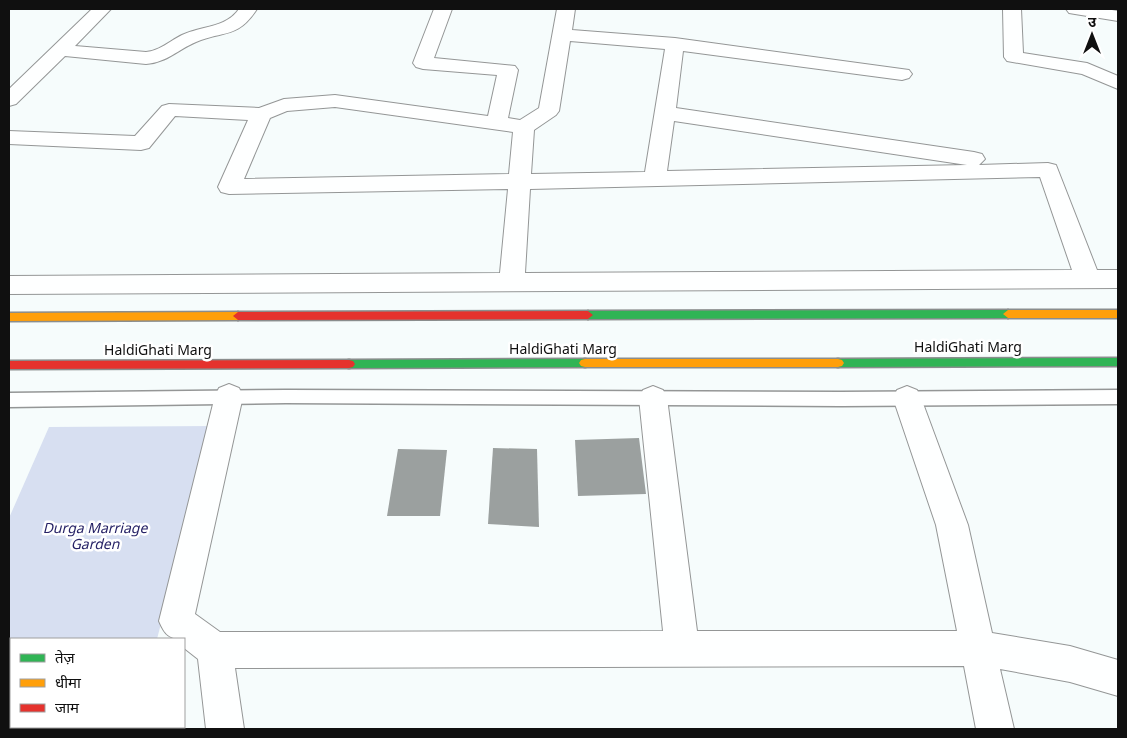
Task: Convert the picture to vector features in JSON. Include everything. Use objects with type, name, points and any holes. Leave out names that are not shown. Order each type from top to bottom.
[{"type":"street","points":[[9,100],[102,9]]},
{"type":"street","points":[[60,50],[146,58],[157,57],[190,38],[228,27],[241,19],[248,9]]},
{"type":"street","points":[[443,9],[423,63],[508,70],[496,124]]},
{"type":"street","points":[[9,138],[141,143],[169,110],[261,114],[284,105],[335,101],[524,127],[549,111],[566,9]]},
{"type":"street","points":[[1012,9],[1014,57],[1087,69],[1118,83]]},
{"type":"street","points":[[1075,9],[1118,16]]},
{"type":"street","points":[[561,34],[675,44],[902,74]]},
{"type":"street","points":[[655,180],[675,44]]},
{"type":"street","points":[[665,113],[1048,170]]},
{"type":"street","points":[[261,114],[230,187],[655,180],[1048,170]]},
{"type":"street","points":[[512,283],[524,127]]},
{"type":"street","points":[[1048,170],[1088,279]]},
{"type":"street","points":[[9,285],[1118,279]]},
{"type":"street","points":[[9,317],[1118,314]]},
{"type":"street","name":"HaldiGhati Marg","points":[[9,365],[1118,362]]},
{"type":"street","points":[[229,396],[208,476],[176,621],[215,650],[979,648],[1070,664],[1118,678]]},
{"type":"street","points":[[653,398],[682,649]]},
{"type":"street","points":[[907,398],[952,525],[995,729]]},
{"type":"street","points":[[215,650],[225,729]]},
{"type":"lane","points":[[9,400],[229,396],[653,398],[1118,397]]},
{"type":"green space","name":"Durga Marriage Garden","points":[[212,426],[157,638],[10,638],[9,695],[9,518],[49,427]]},
{"type":"building","points":[[639,438],[646,494],[578,496],[575,440]]},
{"type":"building","points":[[493,448],[537,449],[539,527],[488,524]]},
{"type":"building","points":[[398,449],[447,450],[440,516],[387,516]]},
{"type":"traffic: fast","points":[[588,315],[1008,314]]},
{"type":"traffic: fast","points":[[838,363],[1118,362]]},
{"type":"traffic: fast","points":[[349,364],[585,363]]},
{"type":"traffic: slow","points":[[1008,314],[1118,314]]},
{"type":"traffic: slow","points":[[9,317],[238,316]]},
{"type":"traffic: slow","points":[[585,363],[838,363]]},
{"type":"traffic: jam","points":[[238,316],[588,315]]},
{"type":"traffic: jam","points":[[9,365],[349,364]]}]
